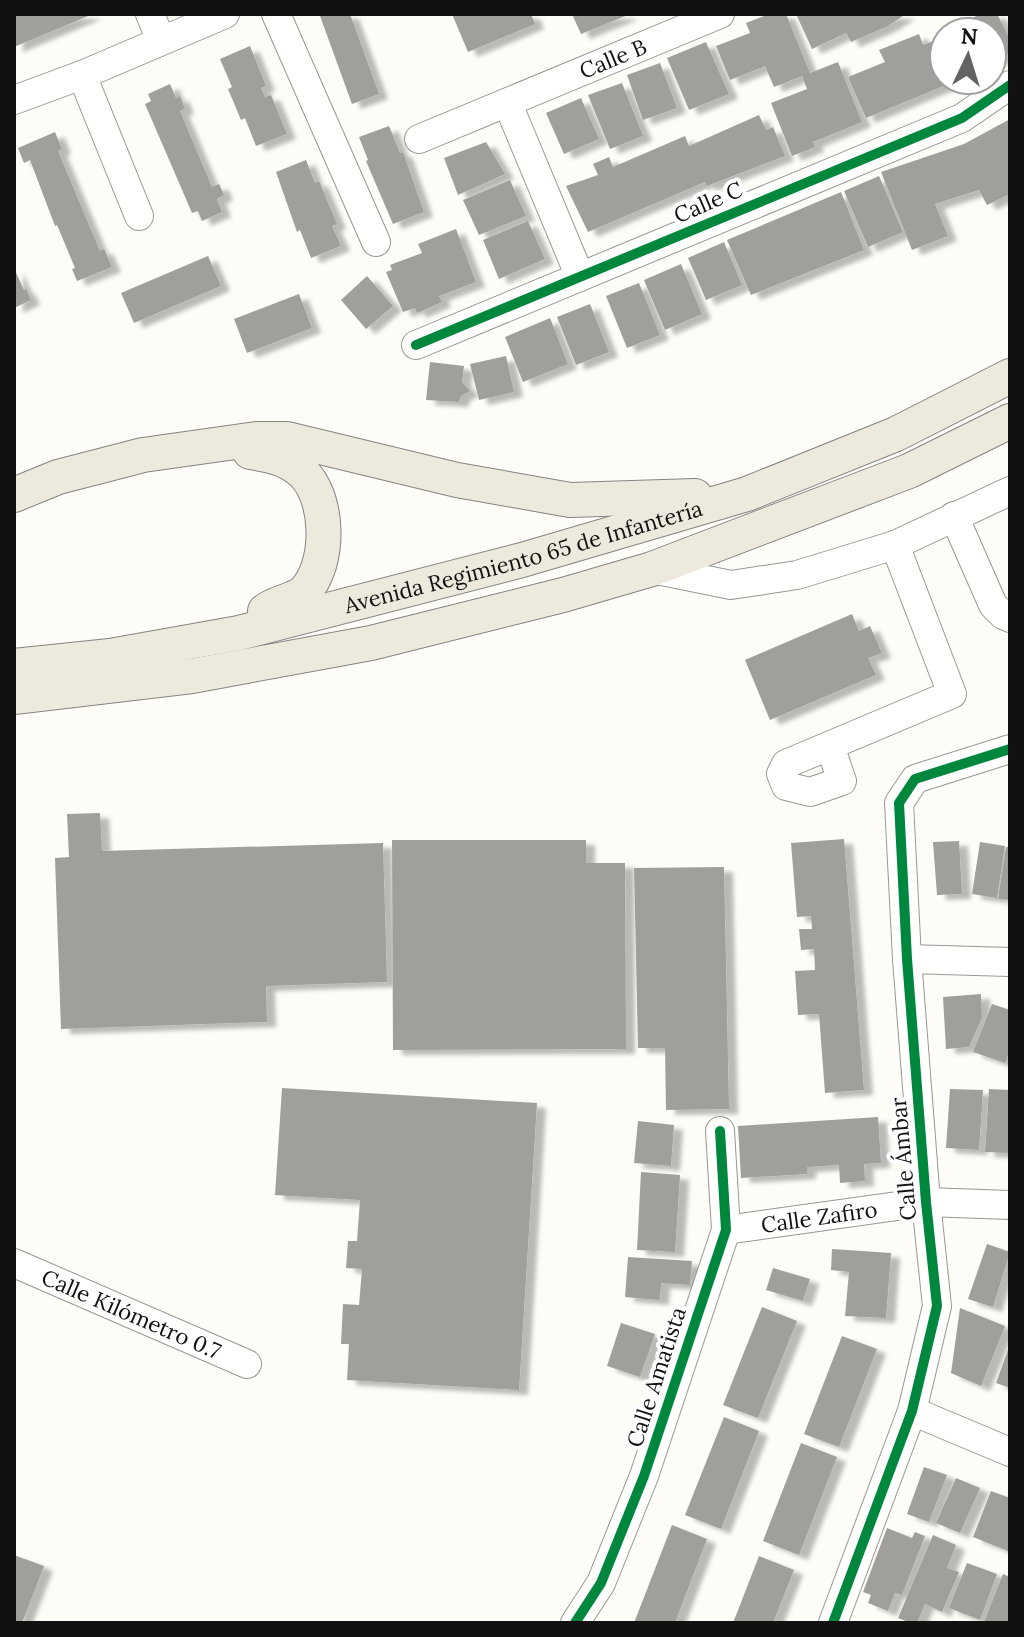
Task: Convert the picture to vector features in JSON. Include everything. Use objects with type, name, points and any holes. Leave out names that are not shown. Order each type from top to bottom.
[{"type":"main road","name":"Avenida Regimiento 65 de Infantería","points":[[14,666],[110,656],[239,633],[522,560],[747,494],[896,434],[1010,376]]},
{"type":"main road","name":"Avenida Regimiento 65 de Infantería","points":[[14,697],[192,676],[371,643],[563,595],[652,569],[909,471],[1010,421]]},
{"type":"main road","points":[[14,495],[58,477],[143,455],[256,439],[287,439],[457,480],[570,500],[747,494]]},
{"type":"main road","points":[[206,445],[288,460],[305,474],[323,515],[324,544],[317,569],[303,593],[272,606],[239,633]]},
{"type":"street","points":[[150,14],[161,40]]},
{"type":"street","points":[[14,100],[82,75],[225,14]]},
{"type":"street","points":[[276,14],[376,242]]},
{"type":"street","name":"Calle B","points":[[419,139],[720,14]]},
{"type":"street","points":[[82,75],[139,216]]},
{"type":"street","name":"Calle C","points":[[416,345],[962,118],[1010,85]]},
{"type":"street","points":[[508,104],[580,277]]},
{"type":"street","points":[[652,569],[731,585],[797,575],[895,545],[1010,491]]},
{"type":"street","points":[[954,516],[993,605],[1006,613]]},
{"type":"street","points":[[830,746],[952,694],[895,545]]},
{"type":"street","name":"Calle Ámbar","points":[[834,1623],[912,1411],[937,1306],[907,959],[899,803],[915,779],[1010,749]]},
{"type":"street","points":[[907,959],[1010,962]]},
{"type":"street","name":"Calle Amatista","points":[[575,1623],[601,1583],[644,1476],[726,1230],[720,1131]]},
{"type":"street","name":"Calle Zafiro","points":[[726,1230],[926,1202],[1010,1205]]},
{"type":"street","name":"Calle Kilómetro 0.7","points":[[14,1263],[247,1364]]},
{"type":"street","points":[[912,1411],[1010,1452]]},
{"type":"building","points":[[14,14],[93,14],[14,47]]},
{"type":"building","points":[[350,14],[379,94],[352,104],[320,16]]},
{"type":"building","points":[[452,14],[531,14],[535,24],[468,52]]},
{"type":"building","points":[[572,14],[627,14],[628,15],[581,34]]},
{"type":"building","points":[[769,14],[786,14],[810,73],[838,62],[862,122],[813,142],[815,147],[792,156],[771,103],[807,89],[802,76],[774,87],[765,66],[730,80],[716,46],[750,33],[746,23]]},
{"type":"building","points":[[796,14],[906,14],[888,26],[851,42],[846,33],[812,49]]},
{"type":"building","points":[[919,34],[923,45],[928,43],[928,92],[866,118],[848,77],[885,62],[879,50]]},
{"type":"building","points":[[706,42],[729,94],[689,110],[667,58]]},
{"type":"building","points":[[250,46],[266,86],[261,88],[265,97],[271,95],[287,134],[256,146],[245,118],[241,120],[228,89],[232,87],[220,59]]},
{"type":"building","points":[[660,63],[677,108],[643,120],[627,75]]},
{"type":"building","points":[[622,83],[643,136],[610,149],[588,95]]},
{"type":"building","points":[[170,84],[176,98],[180,96],[185,109],[180,111],[212,187],[219,184],[224,195],[217,199],[222,212],[202,221],[198,211],[192,213],[145,104],[151,101],[148,94]]},
{"type":"building","points":[[581,98],[599,139],[564,154],[546,113]]},
{"type":"building","points":[[759,115],[766,130],[773,127],[785,156],[707,186],[705,182],[588,232],[566,186],[598,175],[593,164],[609,157],[613,167],[685,136],[689,146]]},
{"type":"building","points":[[1010,119],[1010,194],[987,205],[979,190],[935,204],[948,236],[912,250],[881,172],[964,144]]},
{"type":"building","points":[[389,126],[400,153],[403,152],[424,212],[393,224],[359,137]]},
{"type":"building","points":[[55,132],[62,149],[58,151],[100,251],[104,249],[112,267],[77,281],[72,269],[75,268],[30,160],[24,163],[18,148]]},
{"type":"building","points":[[486,142],[505,174],[458,195],[444,158]]},
{"type":"building","points":[[306,160],[315,183],[319,181],[337,224],[332,226],[341,246],[311,258],[300,230],[297,232],[276,172]]},
{"type":"building","points":[[879,176],[903,232],[868,247],[844,191]]},
{"type":"building","points":[[510,180],[526,216],[479,235],[463,200]]},
{"type":"building","points":[[841,192],[864,250],[751,295],[727,240]]},
{"type":"building","points":[[528,221],[545,259],[499,279],[483,240]]},
{"type":"building","points":[[456,229],[476,282],[439,296],[442,302],[417,313],[415,308],[403,312],[386,272],[392,270],[390,265],[422,253],[418,244]]},
{"type":"building","points":[[724,242],[742,285],[706,300],[688,258]]},
{"type":"building","points":[[208,256],[221,286],[134,323],[121,293]]},
{"type":"building","points":[[681,264],[702,314],[665,330],[644,280]]},
{"type":"building","points":[[14,268],[31,300],[14,308]]},
{"type":"building","points":[[367,276],[393,306],[366,329],[341,300]]},
{"type":"building","points":[[639,283],[660,335],[627,348],[606,296]]},
{"type":"building","points":[[299,294],[312,328],[247,353],[234,319]]},
{"type":"building","points":[[590,304],[609,352],[576,365],[557,317]]},
{"type":"building","points":[[550,318],[568,364],[523,382],[505,337]]},
{"type":"building","points":[[506,356],[514,392],[479,400],[470,364]]},
{"type":"building","points":[[430,362],[464,366],[462,382],[470,391],[461,396],[459,402],[426,400]]},
{"type":"building","points":[[852,614],[859,631],[870,626],[882,653],[868,658],[876,675],[770,720],[745,660]]},
{"type":"building","points":[[100,813],[102,851],[383,843],[387,982],[266,986],[267,1022],[61,1029],[55,858],[69,857],[67,814]]},
{"type":"building","points":[[844,839],[864,1090],[825,1093],[819,1014],[798,1015],[795,971],[815,970],[814,949],[801,950],[799,929],[812,929],[811,916],[797,917],[791,843]]},
{"type":"building","points":[[392,840],[586,840],[586,863],[625,863],[626,1049],[393,1050]]},
{"type":"building","points":[[959,841],[962,894],[937,895],[933,842]]},
{"type":"building","points":[[980,842],[1005,846],[997,898],[972,894]]},
{"type":"building","points":[[1006,847],[1010,847],[1010,900],[998,899]]},
{"type":"building","points":[[724,867],[729,1109],[666,1110],[665,1048],[638,1048],[634,868]]},
{"type":"building","points":[[981,994],[982,1018],[969,1047],[946,1049],[943,997]]},
{"type":"building","points":[[992,1004],[1010,1010],[1010,1049],[1005,1063],[973,1052]]},
{"type":"building","points":[[282,1088],[537,1103],[519,1390],[347,1380],[349,1344],[341,1344],[343,1304],[359,1305],[362,1269],[346,1268],[348,1241],[357,1241],[360,1200],[275,1195]]},
{"type":"building","points":[[950,1089],[983,1090],[979,1150],[946,1148]]},
{"type":"building","points":[[989,1089],[1010,1090],[1010,1153],[985,1152]]},
{"type":"building","points":[[878,1117],[881,1163],[864,1164],[865,1181],[840,1183],[839,1165],[807,1167],[807,1174],[741,1178],[738,1126]]},
{"type":"building","points":[[638,1121],[674,1125],[671,1166],[634,1163]]},
{"type":"building","points":[[641,1172],[680,1175],[675,1252],[637,1250]]},
{"type":"building","points":[[987,1244],[1010,1252],[993,1307],[968,1299]]},
{"type":"building","points":[[832,1249],[891,1253],[886,1318],[845,1316],[849,1272],[831,1270]]},
{"type":"building","points":[[628,1257],[692,1261],[690,1285],[661,1283],[660,1300],[625,1297]]},
{"type":"building","points":[[773,1268],[810,1279],[803,1301],[766,1290]]},
{"type":"building","points":[[762,1307],[797,1321],[758,1418],[723,1405]]},
{"type":"building","points":[[960,1308],[1005,1326],[981,1386],[951,1373]]},
{"type":"building","points":[[621,1323],[655,1334],[640,1377],[607,1366]]},
{"type":"building","points":[[842,1336],[877,1349],[839,1447],[804,1434]]},
{"type":"building","points":[[1010,1344],[1010,1388],[996,1383]]},
{"type":"building","points":[[724,1417],[759,1431],[721,1529],[685,1515]]},
{"type":"building","points":[[801,1443],[837,1457],[799,1555],[763,1541]]},
{"type":"building","points":[[924,1467],[947,1475],[929,1522],[907,1514]]},
{"type":"building","points":[[956,1478],[980,1488],[960,1533],[936,1523]]},
{"type":"building","points":[[991,1491],[1010,1498],[1008,1551],[973,1537]]},
{"type":"building","points":[[672,1525],[707,1539],[675,1623],[634,1623]]},
{"type":"building","points":[[887,1528],[912,1538],[915,1532],[925,1536],[902,1595],[895,1593],[888,1611],[868,1603],[871,1595],[863,1592]]},
{"type":"building","points":[[933,1535],[956,1545],[947,1568],[959,1572],[942,1612],[925,1604],[917,1623],[911,1623],[898,1618]]},
{"type":"building","points":[[14,1555],[44,1566],[22,1623],[14,1623]]},
{"type":"building","points":[[759,1556],[794,1570],[773,1623],[733,1623]]},
{"type":"building","points":[[967,1563],[997,1574],[980,1620],[949,1608]]},
{"type":"building","points":[[1003,1574],[1010,1577],[1010,1623],[986,1623],[984,1622]]},
{"type":"cycle path","points":[[416,345],[962,118],[1010,85]]},
{"type":"cycle path","points":[[833,1623],[912,1411],[937,1306],[907,959],[899,803],[915,779],[1010,749]]},
{"type":"cycle path","points":[[575,1623],[601,1583],[644,1476],[726,1230],[720,1131]]}]
